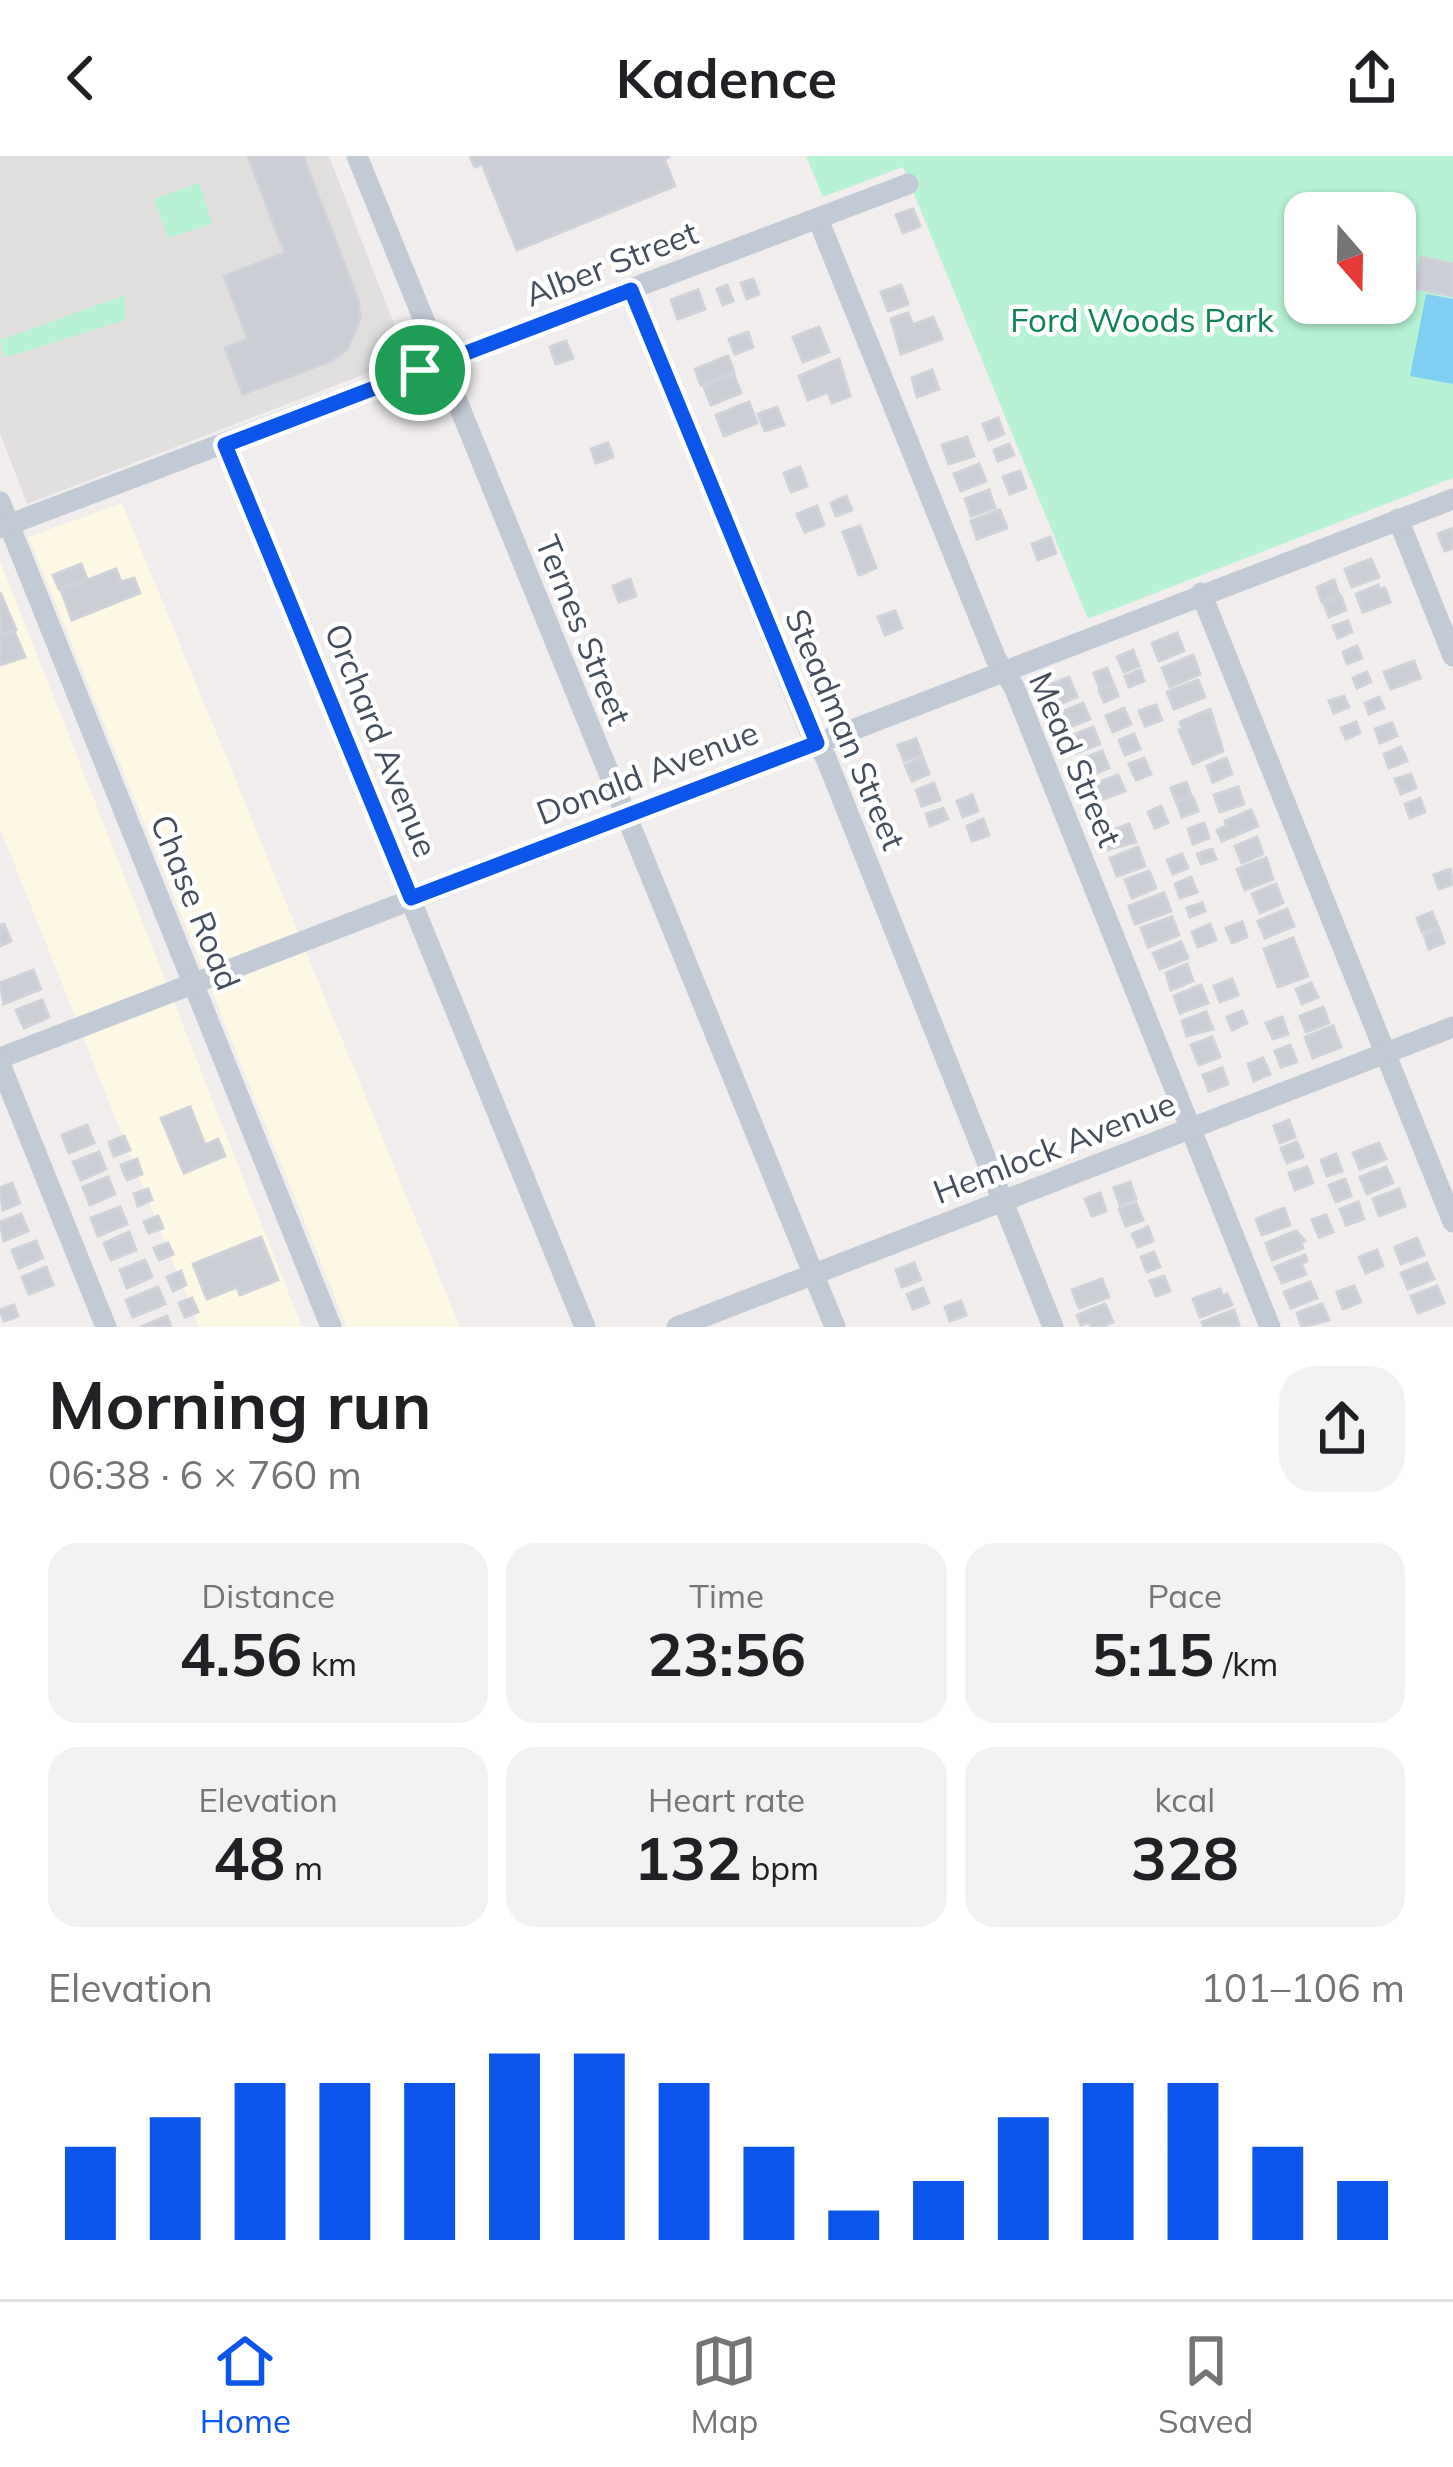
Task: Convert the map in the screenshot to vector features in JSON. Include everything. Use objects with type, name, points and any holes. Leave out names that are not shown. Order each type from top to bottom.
[{"type":"street","name":"Ternes Street","points":[[357,156],[835,1327]]},
{"type":"street","name":"Alber Street","points":[[5,527],[908,184]]},
{"type":"street","name":"Mead Street","points":[[818,219],[1270,1327]]},
{"type":"street","name":"Steadman Street","points":[[631,290],[1053,1327]]},
{"type":"street","name":"Orchard Avenue","points":[[225,445],[585,1327]]},
{"type":"street","name":"Donald Avenue","points":[[0,1061],[193,982],[1453,499]]},
{"type":"street","name":"Chase Road","points":[[0,502],[5,527],[331,1327]]},
{"type":"street","points":[[1398,520],[1453,656]]},
{"type":"street","points":[[1201,593],[1453,1222]]},
{"type":"street","name":"Hemlock Avenue","points":[[677,1327],[1453,1027]]},
{"type":"street","points":[[0,1061],[106,1327]]},
{"type":"shaded area","points":[[0,156],[329,156],[407,358],[27,504],[0,433]]},
{"type":"shaded area","points":[[122,503],[460,1327],[347,1327],[29,537]]},
{"type":"shaded area","points":[[0,561],[302,1327],[199,1327],[0,828]]},
{"type":"green space","name":"Ford Woods Park","points":[[806,156],[1453,156],[1453,478],[1088,619],[903,167],[823,197]]},
{"type":"green space","points":[[199,183],[212,224],[168,238],[154,199]]},
{"type":"green space","points":[[125,295],[125,320],[4,358],[0,340]]},
{"type":"water","points":[[1426,294],[1453,299],[1453,384],[1410,376]]},
{"type":"building","points":[[248,156],[303,156],[358,300],[360,319],[347,349],[331,361],[243,394],[225,348],[248,339],[224,276],[285,253]]},
{"type":"building","points":[[470,156],[670,156],[664,159],[675,186],[517,250],[482,164],[475,167]]},
{"type":"building","points":[[913,209],[920,226],[903,233],[896,215]]},
{"type":"building","points":[[1421,257],[1453,264],[1453,296],[1416,288]]},
{"type":"building","points":[[753,279],[759,294],[747,299],[741,283]]},
{"type":"building","points":[[727,285],[733,301],[723,305],[717,289]]},
{"type":"building","points":[[901,285],[908,304],[888,311],[881,292]]},
{"type":"building","points":[[698,290],[705,309],[678,319],[671,300]]},
{"type":"building","points":[[908,313],[913,325],[933,317],[942,339],[901,354],[891,319]]},
{"type":"building","points":[[819,327],[829,352],[803,362],[793,337]]},
{"type":"building","points":[[748,332],[753,347],[735,354],[729,339]]},
{"type":"building","points":[[566,341],[573,358],[556,364],[550,347]]},
{"type":"building","points":[[728,356],[734,372],[701,385],[695,369]]},
{"type":"building","points":[[839,359],[850,396],[832,403],[828,392],[808,400],[799,376]]},
{"type":"building","points":[[932,370],[939,389],[917,397],[912,378]]},
{"type":"building","points":[[734,375],[741,393],[711,405],[704,387]]},
{"type":"building","points":[[749,402],[757,423],[724,436],[716,415]]},
{"type":"building","points":[[777,407],[784,425],[765,431],[758,414]]},
{"type":"building","points":[[998,418],[1004,434],[989,440],[983,424]]},
{"type":"building","points":[[967,437],[974,456],[949,464],[942,445]]},
{"type":"building","points":[[608,443],[613,457],[596,463],[591,449]]},
{"type":"building","points":[[1009,444],[1014,455],[998,461],[994,450]]},
{"type":"building","points":[[979,464],[986,481],[961,491],[954,474]]},
{"type":"building","points":[[800,467],[807,486],[791,492],[784,473]]},
{"type":"building","points":[[1020,471],[1026,488],[1010,494],[1003,477]]},
{"type":"building","points":[[989,490],[995,508],[971,516],[965,499]]},
{"type":"building","points":[[846,496],[852,510],[836,516],[831,503]]},
{"type":"building","points":[[817,506],[824,525],[805,532],[797,514]]},
{"type":"building","points":[[1000,510],[1007,528],[977,539],[971,521]]},
{"type":"building","points":[[860,526],[876,568],[859,575],[843,532]]},
{"type":"building","points":[[1453,528],[1453,548],[1445,551],[1438,534]]},
{"type":"building","points":[[1050,537],[1056,553],[1038,560],[1032,544]]},
{"type":"building","points":[[1371,559],[1379,577],[1352,587],[1345,569]]},
{"type":"building","points":[[81,564],[87,579],[59,589],[53,575]]},
{"type":"building","points":[[116,569],[121,582],[134,578],[140,593],[72,620],[61,590]]},
{"type":"building","points":[[630,579],[636,596],[619,602],[613,586]]},
{"type":"building","points":[[1334,580],[1339,595],[1322,602],[1317,587]]},
{"type":"building","points":[[1378,585],[1379,590],[1385,588],[1390,602],[1363,612],[1356,594]]},
{"type":"building","points":[[0,592],[16,630],[1,636],[0,633]]},
{"type":"building","points":[[1341,596],[1346,610],[1329,617],[1324,603]]},
{"type":"building","points":[[895,611],[902,628],[885,635],[878,617]]},
{"type":"building","points":[[1348,621],[1352,632],[1338,638],[1333,626]]},
{"type":"building","points":[[14,631],[25,657],[0,665],[0,637]]},
{"type":"building","points":[[1177,633],[1184,651],[1159,661],[1152,643]]},
{"type":"building","points":[[1357,646],[1362,658],[1347,664],[1343,652]]},
{"type":"building","points":[[1133,650],[1139,666],[1124,672],[1117,657]]},
{"type":"building","points":[[1193,655],[1200,674],[1170,687],[1162,668]]},
{"type":"building","points":[[1414,661],[1420,678],[1391,689],[1384,672]]},
{"type":"building","points":[[1107,668],[1113,684],[1100,689],[1094,673]]},
{"type":"building","points":[[1140,670],[1144,681],[1129,687],[1125,676]]},
{"type":"building","points":[[1367,672],[1371,682],[1357,688],[1353,678]]},
{"type":"building","points":[[1069,677],[1077,697],[1055,706],[1047,686]]},
{"type":"building","points":[[1198,680],[1205,697],[1174,709],[1167,692]]},
{"type":"building","points":[[1114,685],[1118,696],[1104,702],[1099,690]]},
{"type":"building","points":[[1344,696],[1349,707],[1334,713],[1329,701]]},
{"type":"building","points":[[1379,697],[1384,708],[1369,714],[1365,703]]},
{"type":"building","points":[[1083,703],[1090,719],[1065,729],[1059,713]]},
{"type":"building","points":[[1156,705],[1162,720],[1145,726],[1139,711]]},
{"type":"building","points":[[1124,708],[1131,724],[1113,732],[1106,716]]},
{"type":"building","points":[[1210,709],[1223,751],[1193,764],[1180,722]]},
{"type":"building","points":[[1356,722],[1360,733],[1346,739],[1341,728]]},
{"type":"building","points":[[1392,723],[1397,736],[1380,743],[1375,729]]},
{"type":"building","points":[[1093,727],[1100,744],[1076,753],[1070,736]]},
{"type":"building","points":[[1134,734],[1140,749],[1125,755],[1119,740]]},
{"type":"building","points":[[916,739],[922,755],[904,761],[898,745]]},
{"type":"building","points":[[1401,747],[1407,761],[1389,768],[1384,754]]},
{"type":"building","points":[[1102,751],[1109,768],[1086,777],[1079,760]]},
{"type":"building","points":[[923,758],[929,774],[912,781],[905,765]]},
{"type":"building","points":[[1144,758],[1151,774],[1136,780],[1129,764]]},
{"type":"building","points":[[1226,758],[1232,774],[1213,782],[1207,766]]},
{"type":"building","points":[[1411,774],[1416,788],[1401,794],[1395,779]]},
{"type":"building","points":[[1118,775],[1125,791],[1095,802],[1089,786]]},
{"type":"building","points":[[1186,782],[1191,796],[1176,802],[1171,788]]},
{"type":"building","points":[[934,783],[940,800],[922,806],[916,790]]},
{"type":"building","points":[[1238,787],[1244,804],[1220,812],[1214,795]]},
{"type":"building","points":[[972,795],[978,811],[963,817],[957,801]]},
{"type":"building","points":[[1193,797],[1198,811],[1182,817],[1177,803]]},
{"type":"building","points":[[1420,798],[1425,812],[1410,818],[1405,804]]},
{"type":"building","points":[[1161,806],[1168,823],[1155,828],[1148,812]]},
{"type":"building","points":[[943,808],[948,819],[930,826],[926,814]]},
{"type":"building","points":[[1251,810],[1258,826],[1222,841],[1217,830],[1227,826],[1225,821]]},
{"type":"building","points":[[983,819],[989,835],[972,841],[967,826]]},
{"type":"building","points":[[1204,823],[1209,838],[1193,844],[1188,829]]},
{"type":"building","points":[[1129,824],[1136,842],[1106,850],[1100,835]]},
{"type":"building","points":[[1257,837],[1263,854],[1242,863],[1235,846]]},
{"type":"building","points":[[1138,847],[1145,866],[1117,876],[1110,858]]},
{"type":"building","points":[[1212,849],[1216,859],[1201,864],[1197,854]]},
{"type":"building","points":[[1182,854],[1188,868],[1173,874],[1167,860]]},
{"type":"building","points":[[1266,858],[1273,879],[1245,890],[1237,869]]},
{"type":"building","points":[[1450,869],[1453,884],[1439,889],[1434,875]]},
{"type":"building","points":[[1149,871],[1156,888],[1132,898],[1125,880]]},
{"type":"building","points":[[1191,877],[1197,892],[1180,898],[1175,884]]},
{"type":"building","points":[[1276,884],[1283,903],[1260,913],[1252,894]]},
{"type":"building","points":[[1164,893],[1171,911],[1135,924],[1129,906]]},
{"type":"building","points":[[1202,903],[1205,911],[1190,917],[1187,908]]},
{"type":"building","points":[[1287,909],[1294,926],[1265,938],[1258,921]]},
{"type":"building","points":[[1432,912],[1438,927],[1422,932],[1417,918]]},
{"type":"building","points":[[1172,917],[1179,935],[1148,947],[1141,928]]},
{"type":"building","points":[[1242,922],[1247,937],[1232,943],[1226,928]]},
{"type":"building","points":[[4,924],[11,941],[0,946],[0,925]]},
{"type":"building","points":[[1210,924],[1216,940],[1198,947],[1192,932]]},
{"type":"building","points":[[1439,929],[1444,943],[1429,949],[1424,935]]},
{"type":"building","points":[[1293,938],[1308,976],[1278,987],[1264,949]]},
{"type":"building","points":[[1181,942],[1188,958],[1160,969],[1153,953]]},
{"type":"building","points":[[1187,964],[1193,981],[1171,990],[1166,973]]},
{"type":"building","points":[[33,970],[41,989],[4,1004],[0,983]]},
{"type":"building","points":[[1232,979],[1238,995],[1220,1002],[1214,986]]},
{"type":"building","points":[[1311,983],[1318,997],[1302,1004],[1296,989]]},
{"type":"building","points":[[1201,985],[1208,1003],[1180,1013],[1174,996]]},
{"type":"building","points":[[42,1000],[49,1017],[24,1028],[16,1010]]},
{"type":"building","points":[[1323,1007],[1329,1023],[1306,1032],[1300,1016]]},
{"type":"building","points":[[1242,1011],[1247,1023],[1232,1030],[1227,1017]]},
{"type":"building","points":[[1206,1012],[1213,1029],[1187,1036],[1182,1021]]},
{"type":"building","points":[[1282,1017],[1288,1034],[1273,1039],[1266,1023]]},
{"type":"building","points":[[1333,1026],[1341,1047],[1313,1058],[1305,1037]]},
{"type":"building","points":[[1212,1037],[1220,1057],[1199,1065],[1191,1045]]},
{"type":"building","points":[[1290,1045],[1297,1062],[1281,1067],[1275,1051]]},
{"type":"building","points":[[1263,1058],[1270,1074],[1254,1081],[1248,1064]]},
{"type":"building","points":[[1222,1068],[1228,1084],[1209,1091],[1203,1075]]},
{"type":"building","points":[[190,1107],[205,1145],[218,1139],[225,1156],[184,1173],[161,1118]]},
{"type":"building","points":[[1289,1120],[1295,1137],[1280,1143],[1274,1126]]},
{"type":"building","points":[[87,1125],[94,1143],[69,1153],[62,1135]]},
{"type":"building","points":[[124,1136],[130,1150],[114,1156],[109,1142]]},
{"type":"building","points":[[1297,1142],[1303,1157],[1287,1163],[1281,1148]]},
{"type":"building","points":[[1379,1143],[1386,1159],[1360,1169],[1353,1153]]},
{"type":"building","points":[[99,1152],[106,1169],[81,1180],[73,1162]]},
{"type":"building","points":[[1336,1154],[1342,1171],[1327,1176],[1321,1160]]},
{"type":"building","points":[[137,1159],[142,1174],[127,1180],[121,1165]]},
{"type":"building","points":[[1307,1167],[1313,1183],[1295,1190],[1289,1173]]},
{"type":"building","points":[[1386,1167],[1393,1183],[1367,1194],[1360,1177]]},
{"type":"building","points":[[108,1177],[115,1194],[90,1205],[83,1187]]},
{"type":"building","points":[[1345,1179],[1351,1196],[1336,1202],[1329,1185]]},
{"type":"building","points":[[1130,1182],[1136,1199],[1120,1205],[1114,1188]]},
{"type":"building","points":[[12,1183],[20,1203],[3,1210],[0,1188]]},
{"type":"building","points":[[148,1189],[152,1200],[138,1206],[134,1194]]},
{"type":"building","points":[[1399,1189],[1405,1206],[1379,1216],[1373,1199]]},
{"type":"building","points":[[1100,1193],[1106,1211],[1092,1216],[1085,1199]]},
{"type":"building","points":[[1358,1202],[1364,1219],[1346,1225],[1340,1209]]},
{"type":"building","points":[[1136,1203],[1143,1220],[1126,1226],[1119,1209]]},
{"type":"building","points":[[120,1207],[127,1224],[98,1236],[91,1218]]},
{"type":"building","points":[[1284,1208],[1290,1225],[1262,1235],[1256,1219]]},
{"type":"building","points":[[21,1214],[28,1231],[4,1241],[0,1222]]},
{"type":"building","points":[[1326,1215],[1333,1232],[1319,1237],[1312,1220]]},
{"type":"building","points":[[158,1216],[163,1228],[149,1233],[144,1222]]},
{"type":"building","points":[[1148,1227],[1153,1241],[1138,1247],[1132,1234]]},
{"type":"building","points":[[1296,1231],[1305,1241],[1303,1248],[1272,1260],[1266,1243]]},
{"type":"building","points":[[129,1232],[136,1250],[111,1260],[104,1243]]},
{"type":"building","points":[[261,1237],[278,1280],[240,1295],[237,1287],[207,1299],[193,1264]]},
{"type":"building","points":[[1417,1238],[1424,1255],[1401,1264],[1395,1247]]},
{"type":"building","points":[[36,1241],[43,1258],[19,1268],[12,1250]]},
{"type":"building","points":[[168,1243],[173,1254],[159,1260],[154,1248]]},
{"type":"building","points":[[1377,1250],[1383,1266],[1366,1273],[1359,1257]]},
{"type":"building","points":[[1154,1252],[1160,1267],[1147,1272],[1141,1257]]},
{"type":"building","points":[[1305,1255],[1307,1261],[1301,1264],[1306,1274],[1282,1283],[1275,1267]]},
{"type":"building","points":[[145,1260],[152,1277],[127,1288],[120,1270]]},
{"type":"building","points":[[914,1263],[921,1280],[902,1287],[896,1270]]},
{"type":"building","points":[[1427,1263],[1434,1279],[1408,1289],[1401,1273]]},
{"type":"building","points":[[46,1267],[53,1285],[29,1294],[22,1277]]},
{"type":"building","points":[[181,1271],[186,1285],[173,1291],[167,1277]]},
{"type":"building","points":[[1164,1276],[1170,1291],[1156,1296],[1150,1281]]},
{"type":"building","points":[[1102,1279],[1109,1297],[1079,1308],[1072,1290]]},
{"type":"building","points":[[1310,1282],[1317,1298],[1291,1308],[1284,1292]]},
{"type":"building","points":[[1354,1286],[1361,1302],[1343,1309],[1337,1292]]},
{"type":"building","points":[[1437,1286],[1444,1303],[1418,1313],[1411,1296]]},
{"type":"building","points":[[158,1287],[165,1304],[133,1317],[126,1300]]},
{"type":"building","points":[[923,1288],[929,1303],[913,1309],[907,1294]]},
{"type":"building","points":[[1220,1289],[1232,1305],[1200,1317],[1193,1299]]},
{"type":"building","points":[[192,1298],[198,1312],[185,1317],[179,1303]]},
{"type":"building","points":[[961,1301],[966,1315],[950,1321],[945,1307]]},
{"type":"building","points":[[1105,1304],[1113,1322],[1101,1327],[1091,1327],[1090,1322],[1081,1325],[1077,1315]]},
{"type":"building","points":[[1322,1304],[1329,1320],[1302,1327],[1297,1313]]},
{"type":"building","points":[[14,1305],[18,1316],[4,1321],[0,1310]]},
{"type":"building","points":[[1234,1310],[1239,1325],[1204,1327],[1202,1322]]},
{"type":"building","points":[[167,1316],[171,1327],[141,1327]]},
{"type":"route","points":[[631,290],[817,743],[411,898],[225,445],[420,370],[631,290]]}]
